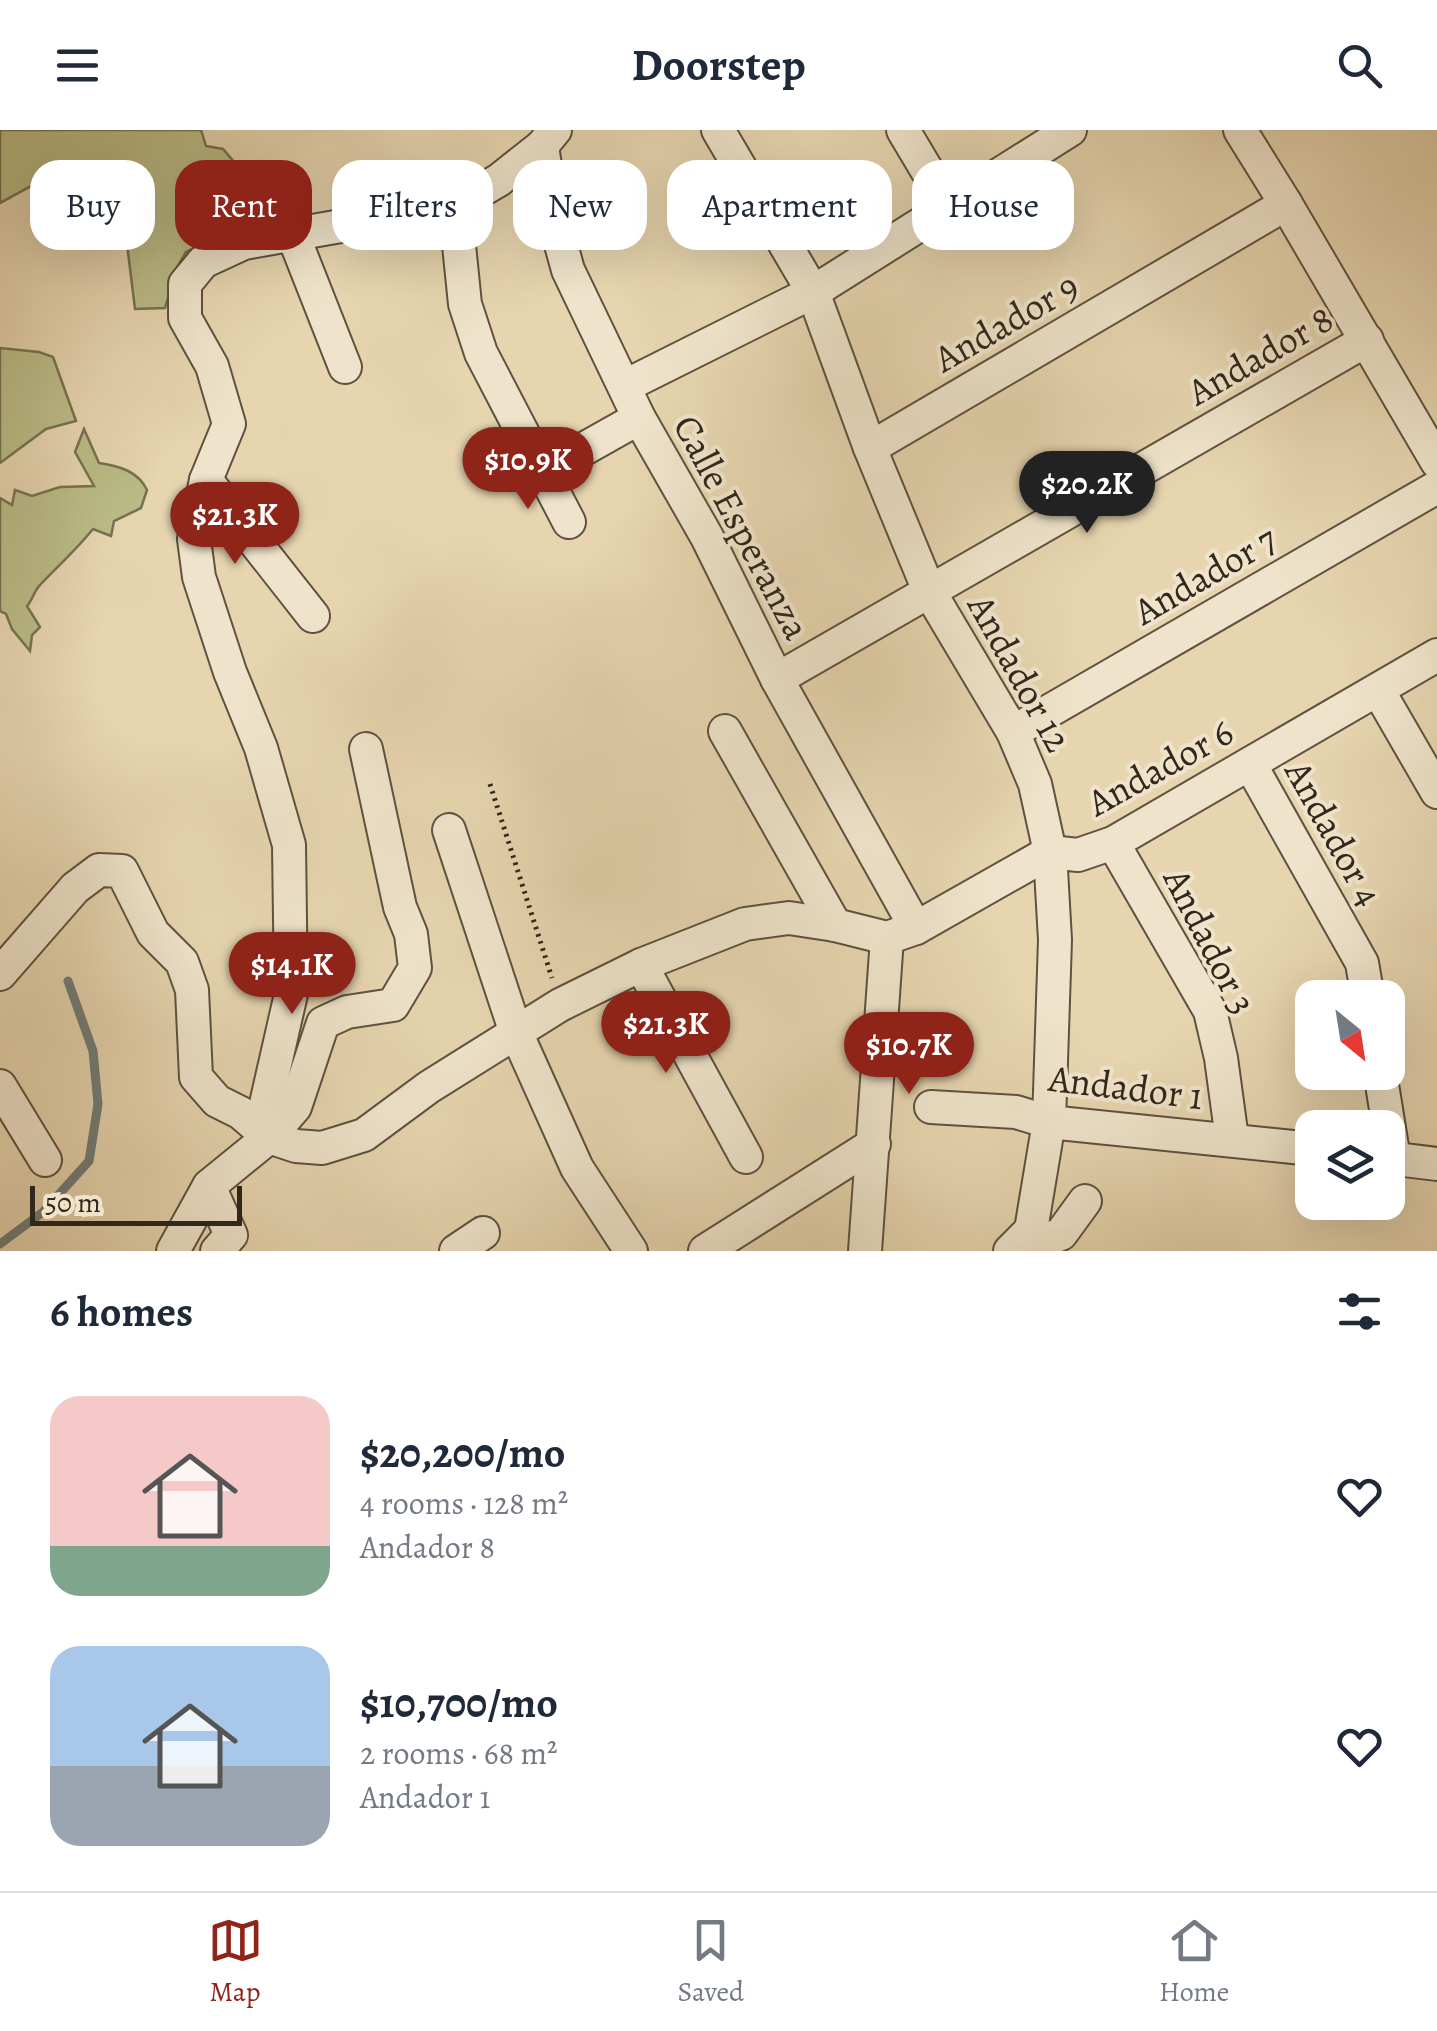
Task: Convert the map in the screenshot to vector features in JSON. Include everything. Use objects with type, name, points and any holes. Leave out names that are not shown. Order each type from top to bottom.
[{"type":"street","name":"Andador 12","points":[[718,130],[813,292],[870,448],[929,591],[1013,732],[1036,784],[1050,852],[1055,940],[1049,1122]]},
{"type":"street","points":[[904,130],[922,160]]},
{"type":"street","points":[[1024,160],[1070,130]]},
{"type":"street","points":[[1240,130],[1437,462]]},
{"type":"street","points":[[493,183],[549,138]]},
{"type":"street","name":"Calle Esperanza","points":[[549,138],[552,212],[568,270],[639,418],[707,537],[901,933]]},
{"type":"street","name":"Andador 9","points":[[870,448],[1286,204]]},
{"type":"street","points":[[626,386],[813,292],[912,231]]},
{"type":"street","points":[[229,250],[203,262],[184,284],[186,318],[212,366],[230,424],[206,480],[194,539],[199,577],[230,672],[261,748],[290,845],[291,994],[266,1104],[269,1137]]},
{"type":"street","points":[[299,250],[345,368]]},
{"type":"street","points":[[458,250],[464,304],[481,352],[569,522]]},
{"type":"street","name":"Andador 8","points":[[777,679],[1367,340]]},
{"type":"street","points":[[543,472],[639,418]]},
{"type":"street","points":[[206,480],[313,616]]},
{"type":"street","name":"Andador 7","points":[[1013,732],[1437,487]]},
{"type":"street","name":"Andador 6","points":[[901,933],[1050,852],[1078,854],[1114,843],[1437,656]]},
{"type":"street","points":[[1378,690],[1437,792]]},
{"type":"street","points":[[725,731],[835,925]]},
{"type":"street","points":[[174,1251],[210,1186],[269,1137],[296,1107],[323,1023],[347,1012],[393,1005],[415,968],[411,934],[400,907],[366,749]]},
{"type":"street","name":"Andador 4","points":[[1250,764],[1362,964],[1365,980]]},
{"type":"street","points":[[449,830],[515,1030],[577,1168],[631,1251]]},
{"type":"street","name":"Andador 3","points":[[1114,843],[1210,1012],[1222,1058],[1232,1139]]},
{"type":"street","points":[[0,974],[75,888],[99,870],[122,871],[153,933],[182,962],[192,990],[196,1077],[217,1101],[241,1113],[269,1137],[296,1146],[322,1148],[364,1135],[429,1087],[560,1005],[641,965],[745,924],[790,918],[901,933],[874,1144],[865,1251]]},
{"type":"street","points":[[641,965],[746,1157]]},
{"type":"street","points":[[0,1086],[45,1160]]},
{"type":"street","name":"Andador 1","points":[[931,1107],[1016,1112],[1049,1122],[1295,1147]]},
{"type":"street","points":[[1010,1251],[1031,1230],[1049,1122]]},
{"type":"street","points":[[704,1251],[874,1144]]},
{"type":"street","points":[[1405,1160],[1437,1164]]},
{"type":"street","points":[[210,1186],[231,1235],[217,1251]]},
{"type":"street","points":[[1019,1251],[1061,1234],[1085,1201]]},
{"type":"path","points":[[490,784],[560,1005]]},
{"type":"green space","points":[[0,130],[201,130],[206,146],[223,149],[232,160],[175,160],[175,250],[190,250],[177,267],[165,308],[135,309],[128,250],[155,250],[155,160],[30,160],[30,187],[0,203]]},
{"type":"green space","points":[[0,348],[53,357],[76,421],[46,429],[0,463]]},
{"type":"green space","points":[[84,429],[99,463],[127,471],[139,478],[147,490],[141,508],[114,521],[111,536],[93,529],[38,587],[27,606],[40,627],[32,635],[30,651],[0,611],[0,498],[12,505],[15,490],[32,496],[60,487],[94,486],[75,452]]},
{"type":"waterway","points":[[0,1244],[43,1212],[89,1161],[98,1104],[93,1051],[68,981]]}]
